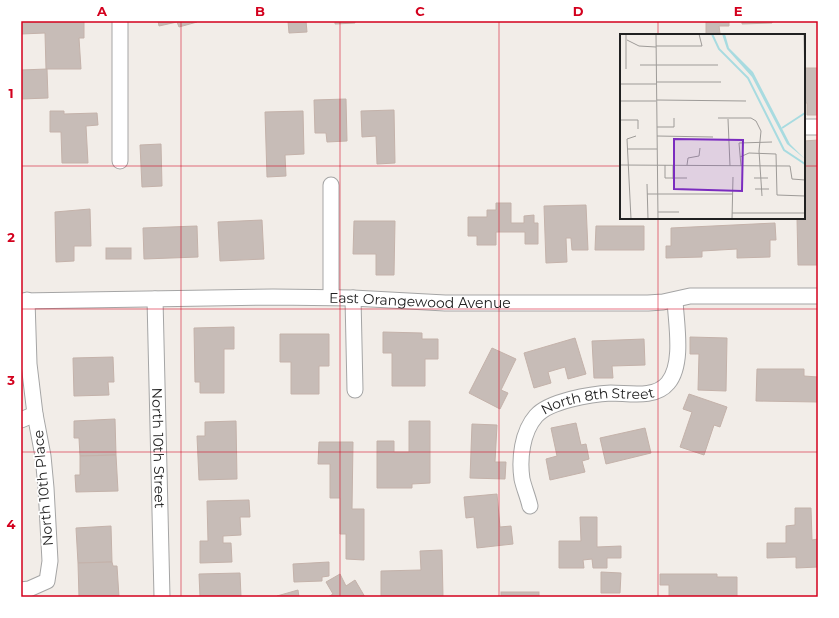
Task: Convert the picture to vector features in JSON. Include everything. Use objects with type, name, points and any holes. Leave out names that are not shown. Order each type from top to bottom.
[{"type":"street","points":[[120,21],[120,161]]},
{"type":"street","points":[[805,127],[818,128]]},
{"type":"street","points":[[331,185],[331,297]]},
{"type":"street","name":"East Orangewood Avenue","points":[[24,300],[331,297],[446,303],[648,303],[676,300],[690,296],[818,296]]},
{"type":"street","points":[[353,298],[355,390]]},
{"type":"street","name":"North 10th Street","points":[[155,299],[162,597]]},
{"type":"street","name":"North 10th Place","points":[[21,590],[29,589],[47,581],[50,561],[43,456],[35,414],[24,300]]},
{"type":"street","name":"North 8th Street","points":[[530,506],[522,479],[521,458],[523,442],[529,427],[537,415],[554,404],[586,395],[646,394],[659,390],[668,384],[674,375],[678,356],[676,300]]},
{"type":"street","points":[[21,420],[35,414]]},
{"type":"building","points":[[21,21],[84,21],[84,38],[79,38],[81,69],[46,69],[45,33],[21,34]]},
{"type":"building","points":[[158,21],[197,22],[179,27],[177,22],[159,26]]},
{"type":"building","points":[[288,21],[306,21],[307,32],[289,33]]},
{"type":"building","points":[[335,21],[355,21],[355,23],[335,24]]},
{"type":"building","points":[[706,21],[729,21],[729,26],[719,26],[720,33],[706,34]]},
{"type":"building","points":[[742,21],[772,21],[772,23],[742,24]]},
{"type":"building","points":[[805,68],[818,68],[818,115],[807,115],[807,103],[805,103]]},
{"type":"building","points":[[47,69],[48,98],[21,99],[21,70]]},
{"type":"building","points":[[346,99],[347,141],[327,142],[326,133],[315,133],[314,100]]},
{"type":"building","points":[[394,110],[395,163],[377,164],[376,136],[362,137],[361,111]]},
{"type":"building","points":[[50,111],[64,111],[64,114],[97,113],[98,125],[86,126],[88,163],[62,163],[61,132],[50,132]]},
{"type":"building","points":[[303,111],[304,154],[285,155],[286,176],[267,177],[265,112]]},
{"type":"building","points":[[818,140],[818,265],[798,265],[797,219],[805,219],[805,141]]},
{"type":"building","points":[[161,144],[162,186],[142,187],[140,145]]},
{"type":"building","points":[[496,203],[511,203],[511,223],[524,223],[524,216],[534,215],[534,223],[538,223],[538,244],[525,244],[525,232],[496,232],[496,245],[477,245],[477,236],[468,236],[468,217],[487,217],[487,210],[496,210]]},
{"type":"building","points":[[586,205],[588,250],[572,250],[571,238],[566,238],[567,262],[546,263],[544,206]]},
{"type":"building","points":[[90,209],[91,246],[74,246],[74,261],[56,262],[55,212]]},
{"type":"building","points":[[262,220],[264,259],[220,261],[218,222]]},
{"type":"building","points":[[354,221],[395,221],[394,275],[376,275],[376,254],[353,254]]},
{"type":"building","points":[[775,223],[776,240],[770,240],[770,257],[737,258],[737,249],[702,251],[702,257],[666,258],[666,246],[671,246],[671,228]]},
{"type":"building","points":[[197,226],[198,257],[144,259],[143,228]]},
{"type":"building","points":[[596,226],[644,226],[644,250],[595,250]]},
{"type":"building","points":[[106,248],[131,248],[131,259],[106,259]]},
{"type":"building","points":[[234,327],[234,349],[224,349],[224,393],[200,393],[200,382],[195,382],[194,328]]},
{"type":"building","points":[[383,332],[422,333],[422,339],[438,339],[438,359],[425,359],[425,386],[392,386],[392,353],[383,353]]},
{"type":"building","points":[[280,334],[329,334],[329,366],[319,366],[319,394],[291,394],[291,362],[280,362]]},
{"type":"building","points":[[690,337],[727,338],[726,391],[698,390],[699,354],[690,354]]},
{"type":"building","points":[[575,338],[586,374],[568,379],[565,367],[548,372],[551,383],[534,388],[524,353]]},
{"type":"building","points":[[644,339],[645,365],[612,366],[613,378],[594,378],[592,341]]},
{"type":"building","points":[[492,348],[516,359],[501,390],[508,393],[500,409],[469,393]]},
{"type":"building","points":[[113,357],[114,382],[108,382],[109,395],[74,396],[73,358]]},
{"type":"building","points":[[757,369],[804,369],[804,376],[818,377],[818,402],[756,401]]},
{"type":"building","points":[[689,394],[727,407],[720,427],[714,425],[704,455],[680,447],[692,412],[683,409]]},
{"type":"building","points":[[115,419],[116,455],[80,456],[79,438],[74,438],[74,421]]},
{"type":"building","points":[[236,421],[237,479],[199,480],[197,436],[205,436],[205,422]]},
{"type":"building","points":[[409,421],[430,421],[430,483],[412,484],[412,488],[377,488],[377,441],[394,441],[394,452],[409,452]]},
{"type":"building","points":[[576,423],[581,445],[586,444],[589,459],[582,461],[585,472],[550,480],[546,459],[557,456],[551,428]]},
{"type":"building","points":[[472,424],[497,425],[495,462],[506,462],[505,479],[470,478]]},
{"type":"building","points":[[645,428],[651,453],[606,464],[600,438]]},
{"type":"building","points":[[319,442],[353,442],[352,509],[364,509],[364,560],[346,559],[346,534],[340,534],[340,498],[330,498],[330,464],[318,464]]},
{"type":"building","points":[[116,455],[118,491],[76,492],[75,475],[80,475],[80,456]]},
{"type":"building","points":[[497,494],[500,527],[511,526],[513,544],[477,548],[474,517],[466,518],[464,497]]},
{"type":"building","points":[[249,500],[250,517],[240,517],[241,535],[223,536],[223,543],[231,543],[232,562],[200,563],[200,541],[208,541],[207,501]]},
{"type":"building","points":[[795,508],[811,508],[812,540],[818,539],[818,567],[796,568],[796,557],[767,558],[767,543],[786,543],[786,526],[795,525]]},
{"type":"building","points":[[580,517],[597,517],[597,547],[621,546],[621,558],[607,558],[607,568],[593,568],[592,559],[583,560],[584,568],[559,568],[559,541],[581,541]]},
{"type":"building","points":[[111,526],[112,562],[78,563],[76,528]]},
{"type":"building","points":[[442,550],[443,597],[381,597],[381,571],[421,570],[420,551]]},
{"type":"building","points":[[112,562],[113,566],[117,566],[119,597],[79,597],[78,563]]},
{"type":"building","points":[[329,562],[329,576],[322,577],[322,581],[294,582],[293,564]]},
{"type":"building","points":[[601,572],[621,573],[620,593],[601,593]]},
{"type":"building","points":[[240,573],[241,597],[200,597],[199,574]]},
{"type":"building","points":[[340,574],[346,586],[355,580],[365,597],[328,597],[333,594],[326,582]]},
{"type":"building","points":[[660,574],[717,574],[717,577],[737,577],[737,597],[669,597],[669,585],[660,585]]},
{"type":"building","points":[[298,590],[299,597],[277,597],[277,596]]},
{"type":"building","points":[[501,592],[539,592],[539,597],[501,597]]}]
